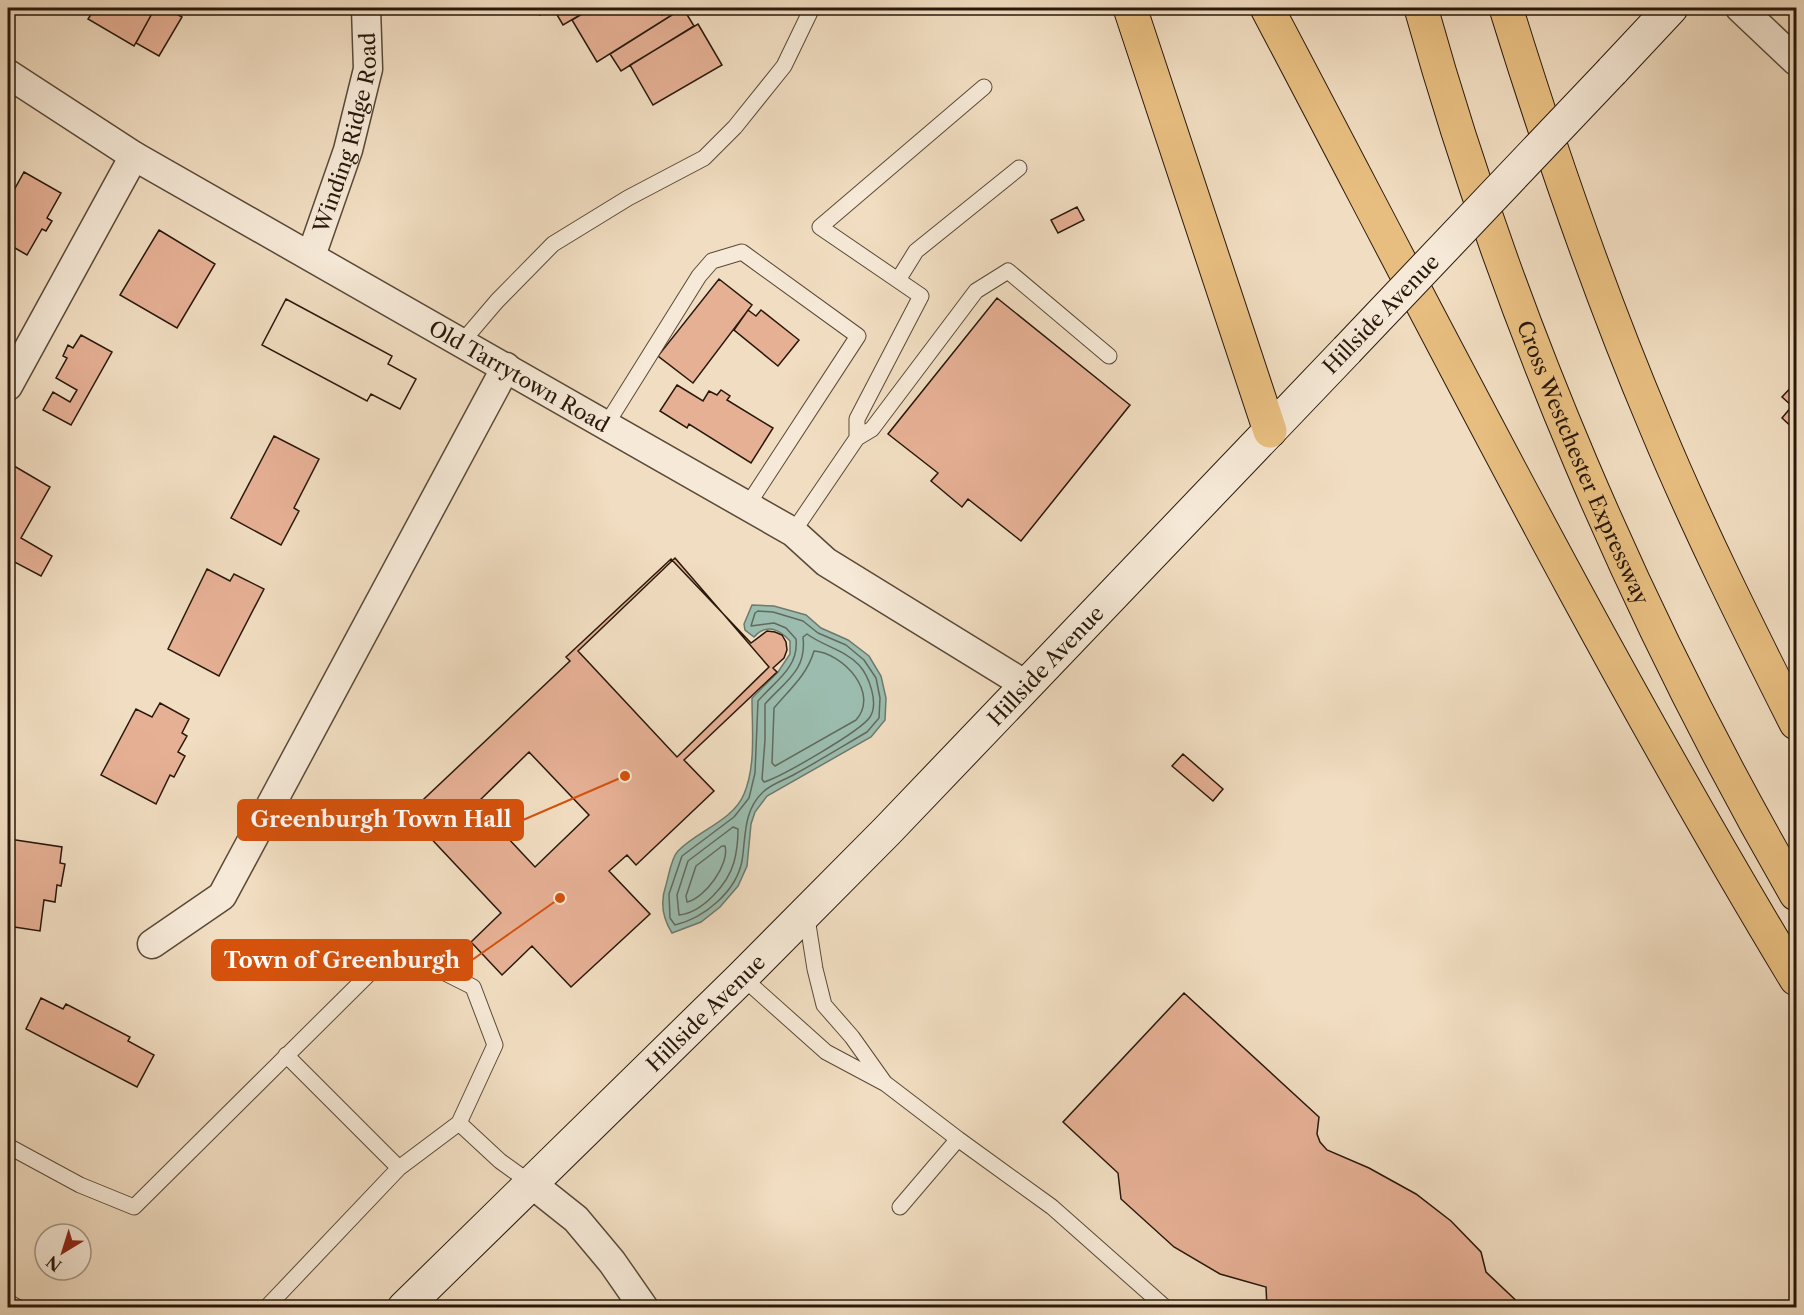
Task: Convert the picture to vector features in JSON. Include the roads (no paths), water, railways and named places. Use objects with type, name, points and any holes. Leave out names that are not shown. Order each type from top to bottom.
[{"type":"highway","points":[[1130,8],[1270,431]]},
{"type":"highway","points":[[1267,8],[1585,611],[1690,800],[1797,979]]},
{"type":"highway","name":"Cross Westchester Expressway","points":[[1421,8],[1458,132],[1497,245],[1537,354],[1580,460],[1627,567],[1678,672],[1731,776],[1797,894]]},
{"type":"highway","points":[[1506,8],[1575,218],[1656,428],[1702,532],[1797,723]]},
{"type":"main road","name":"Hillside Avenue","points":[[404,1308],[806,912],[1270,431],[1671,8]]},
{"type":"street","name":"Winding Ridge Road","points":[[311,256],[348,150],[368,69],[366,8]]},
{"type":"street","points":[[1740,8],[1797,61]]},
{"type":"street","name":"Old Tarrytown Road","points":[[8,74],[134,156],[792,532],[826,562],[1026,685]]},
{"type":"street","points":[[8,386],[134,156]]},
{"type":"street","points":[[152,944],[222,896],[506,367]]},
{"type":"street","points":[[532,1184],[576,1219],[612,1262],[644,1308]]},
{"type":"lane","points":[[462,342],[497,301],[553,244],[628,198],[704,158],[728,135],[784,66],[812,8]]},
{"type":"lane","points":[[857,438],[857,419],[921,296],[820,227],[984,87]]},
{"type":"lane","points":[[898,280],[916,251],[1019,168]]},
{"type":"lane","points":[[606,425],[699,276],[712,261],[742,252],[858,336],[747,506]]},
{"type":"lane","points":[[792,532],[857,438],[872,429],[976,291],[1008,271],[1109,356]]},
{"type":"lane","points":[[806,912],[815,969],[824,1005],[852,1036],[886,1084]]},
{"type":"lane","points":[[8,1146],[80,1185],[134,1207],[373,970],[419,960],[473,987],[495,1045],[459,1123],[399,1168],[266,1308]]},
{"type":"lane","points":[[742,977],[826,1052],[886,1084],[1052,1207],[1166,1308]]},
{"type":"lane","points":[[286,1055],[399,1168]]},
{"type":"lane","points":[[459,1123],[500,1161],[532,1184]]},
{"type":"lane","points":[[900,1207],[958,1139]]},
{"type":"lane","points":[[8,1302],[19,1308]]},
{"type":"water","points":[[752,605],[774,606],[806,615],[821,628],[848,640],[869,656],[881,676],[886,698],[885,720],[871,737],[767,796],[755,812],[751,824],[747,866],[738,886],[720,907],[701,922],[672,933],[666,922],[663,904],[670,867],[678,851],[723,819],[739,803],[750,772],[752,698],[778,672],[790,654],[790,641],[781,633],[768,629],[754,637],[745,630],[744,624]]},
{"type":"place","name":"Greenburgh Town Hall","points":[[625,776]]},
{"type":"place","name":"Town of Greenburgh","points":[[560,898]]}]
